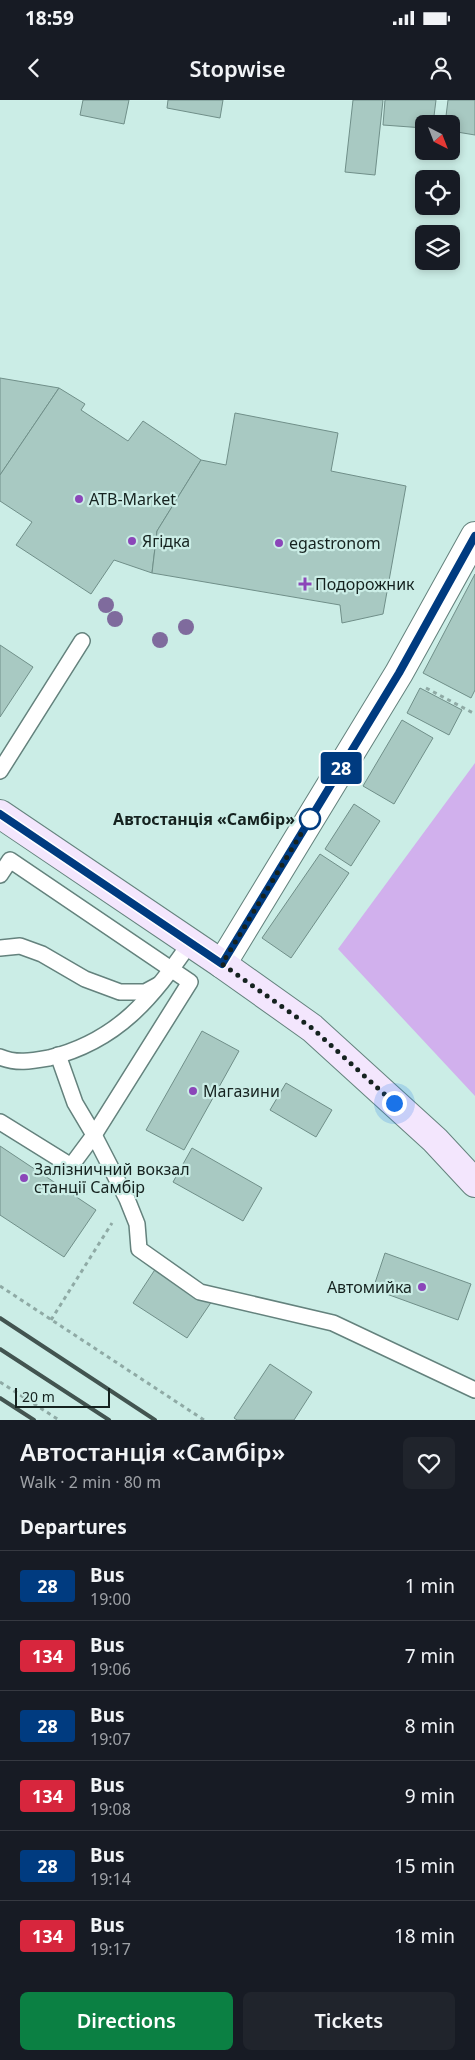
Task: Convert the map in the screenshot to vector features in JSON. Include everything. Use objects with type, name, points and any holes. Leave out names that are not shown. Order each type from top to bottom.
[{"type":"main road","points":[[0,814],[222,964],[312,1028],[435,1140],[475,1183]]},
{"type":"street","points":[[222,964],[399,673],[475,536]]},
{"type":"lane","points":[[0,772],[82,640]]},
{"type":"lane","points":[[0,875],[10,860],[190,982],[94,1135],[71,1166],[0,1122]]},
{"type":"lane","points":[[0,1057],[28,1062],[58,1055],[117,1028],[162,983],[190,943]]},
{"type":"lane","points":[[0,948],[20,946],[42,954],[85,979],[120,992],[145,992],[162,983]]},
{"type":"lane","points":[[58,1055],[75,1103],[94,1135],[138,1224],[138,1249],[200,1292],[333,1323],[475,1390]]},
{"type":"path","points":[[399,673],[475,714]]},
{"type":"path","points":[[51,1320],[127,1199]]},
{"type":"path","points":[[0,1286],[204,1420]]},
{"type":"path","points":[[0,1382],[59,1420]]},
{"type":"shaded area","points":[[475,763],[475,1096],[338,949]]},
{"type":"building","points":[[83,100],[129,100],[124,124],[80,115]]},
{"type":"building","points":[[168,100],[223,100],[220,118],[167,108]]},
{"type":"building","points":[[353,100],[383,100],[375,175],[345,172]]},
{"type":"building","points":[[385,100],[436,100],[434,115],[415,115],[415,127],[383,125]]},
{"type":"building","points":[[448,100],[475,100],[475,135],[460,132],[460,115],[446,115]]},
{"type":"building","points":[[0,378],[59,388],[0,475]]},
{"type":"building","points":[[59,388],[85,404],[81,410],[128,441],[143,421],[201,460],[157,531],[152,573],[114,560],[91,594],[16,545],[32,522],[0,501],[0,475]]},
{"type":"building","points":[[235,413],[338,433],[331,471],[406,486],[383,614],[342,623],[340,605],[152,573],[157,531],[201,460],[226,465]]},
{"type":"building","points":[[475,574],[475,690],[471,698],[423,673]]},
{"type":"building","points":[[0,645],[33,667],[0,717]]},
{"type":"building","points":[[420,688],[462,710],[449,735],[407,713]]},
{"type":"building","points":[[402,720],[433,738],[394,804],[363,786]]},
{"type":"building","points":[[354,804],[380,821],[351,866],[325,849]]},
{"type":"building","points":[[320,854],[349,873],[291,958],[262,938]]},
{"type":"building","name":"Магазини","points":[[202,1031],[239,1051],[184,1150],[146,1130]]},
{"type":"building","points":[[286,1083],[332,1110],[316,1137],[270,1110]]},
{"type":"building","name":"Залізничний вокзал станції Самбір","points":[[0,1146],[96,1210],[64,1257],[0,1215]]},
{"type":"building","points":[[192,1148],[262,1188],[243,1221],[173,1182]]},
{"type":"building","name":"Автомийка","points":[[385,1253],[471,1284],[458,1320],[373,1289]]},
{"type":"building","points":[[158,1265],[212,1301],[187,1338],[133,1303]]},
{"type":"building","points":[[270,1364],[312,1392],[294,1420],[237,1420],[234,1418]]},
{"type":"railway","points":[[0,1318],[155,1420]]},
{"type":"railway","points":[[0,1349],[109,1420]]},
{"type":"railway","points":[[0,1398],[34,1420]]},
{"type":"bus line","name":"28","points":[[0,814],[222,964],[399,673],[475,536]]},
{"type":"place","name":"ATB-Market","points":[[79,499]]},
{"type":"place","name":"Ягідка","points":[[132,541]]},
{"type":"place","name":"egastronom","points":[[279,543]]},
{"type":"place","name":"Подорожник","points":[[305,584]]},
{"type":"place","name":"Автостанція «Самбір»","points":[[310,819]]},
{"type":"place","name":"Магазини","points":[[193,1091]]},
{"type":"place","name":"Залізничний вокзал станції Самбір","points":[[24,1178]]},
{"type":"place","name":"Автомийка","points":[[422,1287]]},
{"type":"route","points":[[310,819],[222,964],[312,1028],[394,1103]]}]
